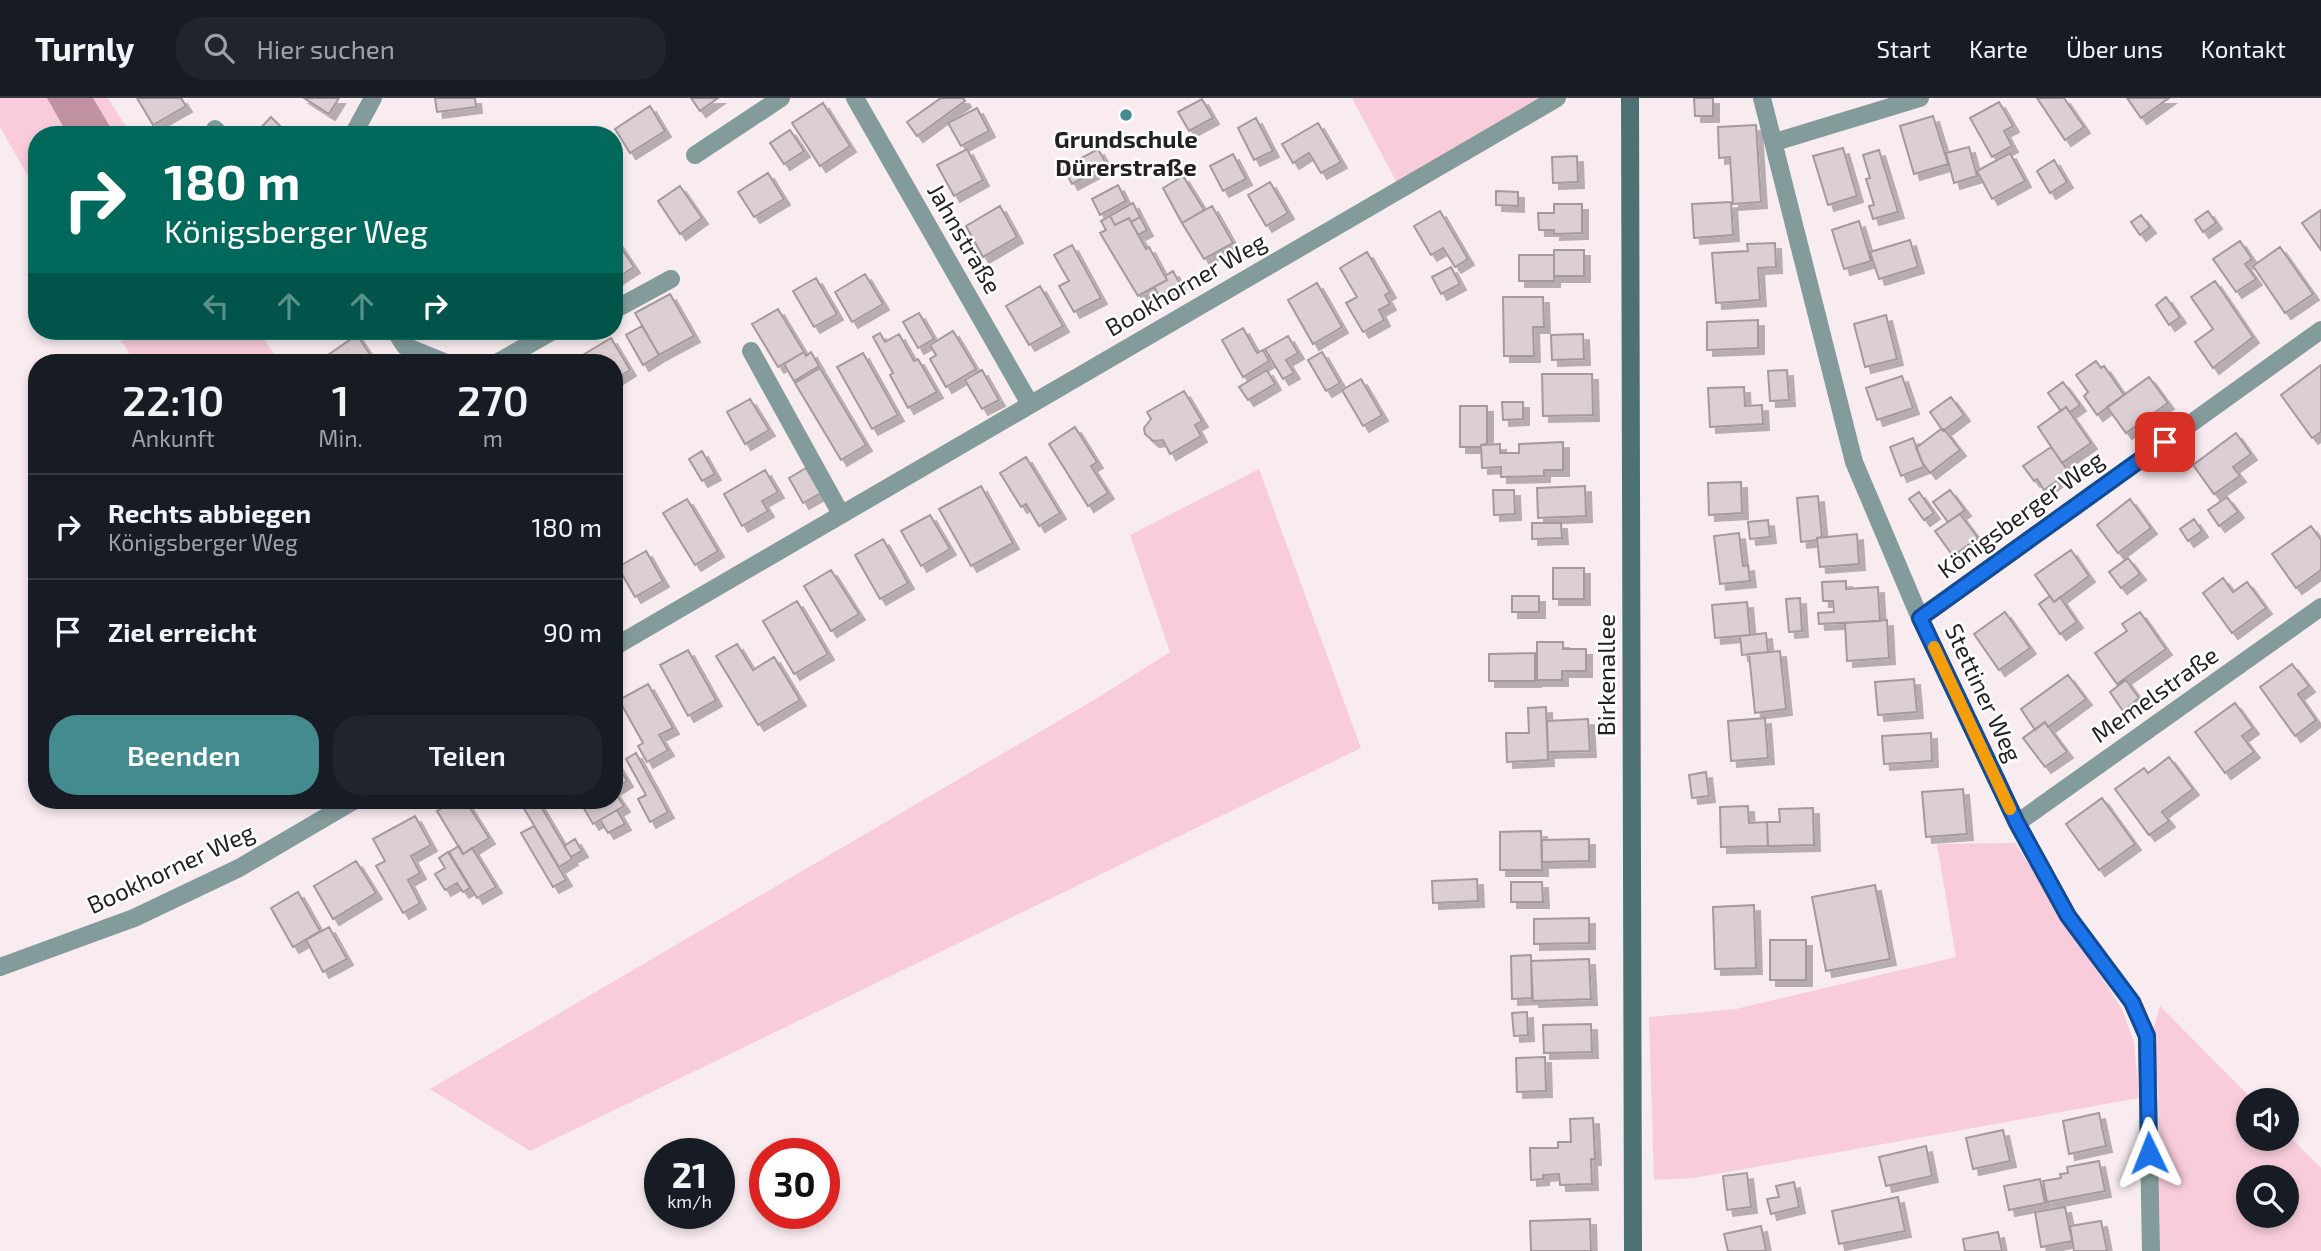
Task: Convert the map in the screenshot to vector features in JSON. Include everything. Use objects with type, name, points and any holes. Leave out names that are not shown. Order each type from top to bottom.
[{"type":"street","points":[[358,126],[373,98]]},
{"type":"street","points":[[695,155],[781,98]]},
{"type":"street","name":"Jahnstraße","points":[[855,98],[1030,404]]},
{"type":"street","name":"Bookhorner Weg","points":[[623,642],[1557,98]]},
{"type":"street","name":"Birkenallee","points":[[1630,98],[1633,1251]]},
{"type":"street","name":"Stettiner Weg","points":[[1762,98],[1854,462],[1920,618],[2017,823],[2068,916],[2132,1002],[2147,1036],[2151,1251]]},
{"type":"street","points":[[1775,142],[1920,98]]},
{"type":"street","points":[[623,305],[671,279]]},
{"type":"street","name":"Königsberger Weg","points":[[1920,618],[2321,330]]},
{"type":"street","points":[[401,340],[405,346],[424,354]]},
{"type":"street","points":[[512,354],[538,340]]},
{"type":"street","points":[[751,351],[841,514]]},
{"type":"street","name":"Memelstraße","points":[[2017,823],[2321,607]]},
{"type":"street","name":"Bookhorner Weg","points":[[0,967],[134,918],[239,868],[340,809]]},
{"type":"shaded area","points":[[0,98],[108,98],[125,126],[28,126],[28,176],[0,127]]},
{"type":"shaded area","points":[[47,98],[93,98],[110,126],[63,126]]},
{"type":"shaded area","points":[[1352,98],[1540,98],[1397,183]]},
{"type":"shaded area","points":[[121,340],[265,340],[274,354],[129,354]]},
{"type":"shaded area","points":[[1259,469],[1361,748],[530,1151],[430,1089],[1099,697],[1170,652],[1130,535]]},
{"type":"shaded area","points":[[2015,843],[2122,1009],[2134,1042],[2139,1098],[1694,1178],[1654,1180],[1649,1017],[1736,1009],[1956,957],[1937,844]]},
{"type":"shaded area","points":[[2160,1006],[2241,1088],[2236,1088],[2236,1151],[2299,1151],[2299,1146],[2321,1168],[2321,1251],[2160,1251],[2158,1094],[2154,1028]]},
{"type":"building","points":[[137,98],[181,98],[186,106],[153,125]]},
{"type":"building","points":[[304,98],[339,98],[329,114]]},
{"type":"building","points":[[435,98],[475,98],[476,107],[437,112]]},
{"type":"building","points":[[691,98],[718,98],[700,111]]},
{"type":"building","points":[[941,98],[963,98],[965,101],[917,136],[907,122]]},
{"type":"building","points":[[1694,98],[1713,98],[1713,116],[1695,116]]},
{"type":"building","points":[[2037,98],[2064,98],[2084,127],[2065,140]]},
{"type":"building","points":[[2127,98],[2169,98],[2141,118]]},
{"type":"building","points":[[1202,99],[1213,118],[1189,131],[1178,112]]},
{"type":"building","points":[[1999,102],[2013,126],[2004,131],[2012,146],[1992,157],[1970,118]]},
{"type":"building","points":[[823,103],[850,146],[820,166],[792,123]]},
{"type":"building","points":[[650,106],[665,131],[630,153],[623,142],[623,126],[620,126]]},
{"type":"building","points":[[977,108],[989,131],[961,146],[948,123]]},
{"type":"building","points":[[1933,116],[1948,164],[1914,174],[1900,126]]},
{"type":"building","points":[[271,117],[280,126],[262,126]]},
{"type":"building","points":[[1256,118],[1273,151],[1254,160],[1238,128]]},
{"type":"building","points":[[1318,123],[1341,162],[1321,173],[1309,153],[1293,163],[1282,144]]},
{"type":"building","points":[[1756,125],[1761,202],[1733,204],[1730,157],[1719,158],[1718,127]]},
{"type":"building","points":[[790,130],[804,151],[784,164],[770,143]]},
{"type":"building","points":[[1969,147],[1977,176],[1954,183],[1946,153]]},
{"type":"building","points":[[1843,148],[1857,196],[1828,205],[1813,156]]},
{"type":"building","points":[[967,149],[983,180],[954,196],[937,165]]},
{"type":"building","points":[[1098,149],[1107,165],[1072,184],[1063,168]]},
{"type":"building","points":[[1879,150],[1898,212],[1873,219],[1869,206],[1874,205],[1866,179],[1870,178],[1863,155]]},
{"type":"building","points":[[2010,153],[2025,181],[1992,199],[1977,171]]},
{"type":"building","points":[[1233,154],[1246,179],[1223,191],[1210,166]]},
{"type":"building","points":[[1577,156],[1578,182],[1553,183],[1552,157]]},
{"type":"building","points":[[2054,160],[2067,182],[2050,193],[2037,171]]},
{"type":"building","points":[[768,173],[784,199],[754,217],[738,192]]},
{"type":"building","points":[[1183,176],[1204,210],[1182,223],[1163,188]]},
{"type":"building","points":[[1270,182],[1288,213],[1266,226],[1248,195]]},
{"type":"building","points":[[1118,185],[1126,201],[1100,215],[1092,199]]},
{"type":"building","points":[[680,186],[702,218],[680,234],[658,201]]},
{"type":"building","points":[[1496,191],[1518,192],[1518,206],[1496,205]]},
{"type":"building","points":[[1731,202],[1733,235],[1694,238],[1692,204]]},
{"type":"building","points":[[1133,203],[1140,217],[1131,222],[1129,218],[1115,225],[1110,216]]},
{"type":"building","points":[[1554,204],[1582,204],[1582,233],[1554,234],[1554,230],[1539,230],[1538,213],[1554,213]]},
{"type":"building","points":[[1000,206],[1017,237],[983,257],[966,226]]},
{"type":"building","points":[[1212,206],[1233,243],[1204,259],[1182,223]]},
{"type":"building","points":[[2321,210],[2321,250],[2302,223]]},
{"type":"building","points":[[1440,211],[1468,259],[1455,267],[1443,248],[1431,255],[1414,226]]},
{"type":"building","points":[[2208,211],[2216,223],[2203,232],[2195,220]]},
{"type":"building","points":[[2141,215],[2150,227],[2140,235],[2131,222]]},
{"type":"building","points":[[1110,216],[1115,225],[1129,218],[1167,280],[1138,296],[1100,233],[1106,230],[1101,221]]},
{"type":"building","points":[[1140,217],[1147,230],[1138,235],[1131,222]]},
{"type":"building","points":[[1859,221],[1871,261],[1844,269],[1832,230]]},
{"type":"building","points":[[1910,240],[1918,267],[1879,279],[1870,252]]},
{"type":"building","points":[[2240,241],[2252,259],[2245,264],[2256,279],[2236,292],[2213,259]]},
{"type":"building","points":[[1775,243],[1776,267],[1758,268],[1760,300],[1716,303],[1712,253],[1748,251],[1747,244]]},
{"type":"building","points":[[1072,245],[1101,298],[1074,312],[1059,286],[1069,281],[1054,255]]},
{"type":"building","points":[[2280,247],[2313,294],[2285,313],[2253,266]]},
{"type":"building","points":[[623,250],[634,267],[623,274]]},
{"type":"building","points":[[1554,250],[1584,250],[1584,276],[1554,276]]},
{"type":"building","points":[[1367,252],[1390,292],[1385,295],[1390,304],[1379,310],[1384,320],[1363,332],[1346,303],[1357,297],[1340,268]]},
{"type":"building","points":[[1519,255],[1554,255],[1554,281],[1519,281]]},
{"type":"building","points":[[1451,267],[1460,284],[1441,294],[1432,277]]},
{"type":"building","points":[[1173,271],[1180,284],[1159,296],[1154,287],[1167,280],[1165,276]]},
{"type":"building","points":[[865,274],[883,304],[852,322],[835,292]]},
{"type":"building","points":[[816,278],[837,314],[814,327],[793,291]]},
{"type":"building","points":[[2215,281],[2253,337],[2213,368],[2195,342],[2213,329],[2191,297]]},
{"type":"building","points":[[1317,283],[1342,327],[1313,344],[1288,300]]},
{"type":"building","points":[[1040,286],[1063,326],[1029,345],[1006,306]]},
{"type":"building","points":[[670,294],[694,336],[659,355],[635,313]]},
{"type":"building","points":[[1503,297],[1543,297],[1544,327],[1533,327],[1534,356],[1504,356]]},
{"type":"building","points":[[2166,297],[2180,317],[2169,325],[2156,305]]},
{"type":"building","points":[[778,309],[804,352],[778,367],[752,324]]},
{"type":"building","points":[[919,313],[934,339],[918,348],[903,322]]},
{"type":"building","points":[[1886,315],[1897,359],[1865,367],[1854,324]]},
{"type":"building","points":[[1758,320],[1758,348],[1707,350],[1707,322]]},
{"type":"building","points":[[642,326],[659,355],[643,365],[626,335]]},
{"type":"building","points":[[1243,328],[1257,353],[1263,350],[1269,361],[1243,377],[1222,340]]},
{"type":"building","points":[[953,331],[976,369],[946,387],[930,359],[936,355],[930,345]]},
{"type":"building","points":[[880,333],[885,342],[899,334],[914,361],[918,359],[937,392],[908,408],[873,337]]},
{"type":"building","points":[[1583,334],[1584,359],[1552,360],[1551,335]]},
{"type":"building","points":[[1288,336],[1298,353],[1286,360],[1294,373],[1283,379],[1265,349]]},
{"type":"building","points":[[350,340],[360,340],[370,354],[329,354]]},
{"type":"building","points":[[612,340],[620,354],[584,354]]},
{"type":"building","points":[[804,352],[806,356],[811,352],[819,366],[794,381],[784,364]]},
{"type":"building","points":[[1322,352],[1340,383],[1326,391],[1308,360]]},
{"type":"building","points":[[863,353],[898,415],[872,429],[837,367]]},
{"type":"building","points":[[623,358],[630,370],[623,374]]},
{"type":"building","points":[[2096,361],[2101,368],[2104,366],[2124,395],[2097,415],[2084,396],[2088,392],[2076,375]]},
{"type":"building","points":[[2321,365],[2321,432],[2312,438],[2281,395]]},
{"type":"building","points":[[820,368],[866,445],[841,460],[795,383]]},
{"type":"building","points":[[982,370],[999,400],[982,409],[965,380]]},
{"type":"building","points":[[1267,370],[1275,384],[1248,400],[1239,387]]},
{"type":"building","points":[[1787,370],[1789,400],[1770,401],[1768,371]]},
{"type":"building","points":[[1542,374],[1592,374],[1593,415],[1543,416]]},
{"type":"building","points":[[1902,376],[1913,408],[1877,420],[1866,388]]},
{"type":"building","points":[[2149,377],[2168,403],[2126,433],[2107,407]]},
{"type":"building","points":[[1361,379],[1382,415],[1363,426],[1342,390]]},
{"type":"building","points":[[2063,382],[2080,405],[2070,412],[2066,407],[2061,411],[2048,393]]},
{"type":"building","points":[[1744,387],[1745,406],[1762,405],[1763,424],[1710,427],[1708,388]]},
{"type":"building","points":[[1184,391],[1202,421],[1195,425],[1201,436],[1170,454],[1163,440],[1153,441],[1145,434],[1144,428],[1151,419],[1147,412]]},
{"type":"building","points":[[1951,397],[1964,415],[1943,431],[1930,412]]},
{"type":"building","points":[[750,399],[769,430],[745,444],[727,412]]},
{"type":"building","points":[[1502,402],[1523,402],[1523,419],[1503,420]]},
{"type":"building","points":[[1460,406],[1487,406],[1487,444],[1481,447],[1460,447]]},
{"type":"building","points":[[2066,407],[2091,443],[2062,463],[2038,427]]},
{"type":"building","points":[[1075,427],[1097,462],[1091,466],[1108,493],[1088,506],[1049,444]]},
{"type":"building","points":[[1944,429],[1960,450],[1930,473],[1916,448]]},
{"type":"building","points":[[2236,433],[2251,454],[2233,467],[2240,476],[2214,494],[2193,465]]},
{"type":"building","points":[[1913,438],[1924,467],[1901,476],[1890,447]]},
{"type":"building","points":[[1563,442],[1563,470],[1544,470],[1544,476],[1501,477],[1501,467],[1482,468],[1481,445],[1500,444],[1500,453],[1519,453],[1519,444]]},
{"type":"building","points":[[2051,447],[2069,472],[2044,490],[2023,466]]},
{"type":"building","points":[[702,451],[715,474],[702,481],[689,459]]},
{"type":"building","points":[[1026,457],[1060,513],[1039,526],[1026,504],[1021,507],[1000,473]]},
{"type":"building","points":[[806,468],[821,493],[803,503],[789,478]]},
{"type":"building","points":[[765,470],[778,492],[762,501],[768,511],[742,526],[724,494]]},
{"type":"building","points":[[1741,482],[1742,513],[1709,515],[1708,483]]},
{"type":"building","points":[[981,486],[1013,543],[971,566],[939,509]]},
{"type":"building","points":[[1585,486],[1586,516],[1538,518],[1537,488]]},
{"type":"building","points":[[1493,490],[1514,490],[1515,514],[1494,515]]},
{"type":"building","points":[[1950,490],[1965,510],[1948,522],[1933,502]]},
{"type":"building","points":[[1919,492],[1934,513],[1924,520],[1909,499]]},
{"type":"building","points":[[1818,496],[1822,537],[1801,542],[1797,498]]},
{"type":"building","points":[[2227,497],[2238,512],[2219,526],[2208,510]]},
{"type":"building","points":[[687,499],[718,551],[695,565],[663,513]]},
{"type":"building","points":[[2130,499],[2151,528],[2118,553],[2097,525]]},
{"type":"building","points":[[1960,514],[1978,538],[1953,556],[1935,531]]},
{"type":"building","points":[[930,515],[950,549],[921,566],[901,531]]},
{"type":"building","points":[[2194,519],[2202,531],[2188,541],[2180,529]]},
{"type":"building","points":[[1768,520],[1770,537],[1750,539],[1748,522]]},
{"type":"building","points":[[1532,523],[1561,523],[1562,538],[1532,539]]},
{"type":"building","points":[[2311,526],[2321,540],[2321,570],[2296,588],[2272,554]]},
{"type":"building","points":[[1739,533],[1743,566],[1748,565],[1750,581],[1720,584],[1714,536]]},
{"type":"building","points":[[1857,534],[1859,564],[1820,567],[1817,538]]},
{"type":"building","points":[[883,539],[908,583],[880,599],[855,555]]},
{"type":"building","points":[[2071,550],[2089,576],[2054,602],[2035,575]]},
{"type":"building","points":[[646,551],[663,581],[635,597],[623,576],[623,564]]},
{"type":"building","points":[[2128,558],[2140,574],[2121,588],[2109,572]]},
{"type":"building","points":[[1553,568],[1584,568],[1584,599],[1553,599]]},
{"type":"building","points":[[831,570],[859,614],[831,631],[804,586]]},
{"type":"building","points":[[2223,578],[2233,592],[2247,582],[2266,608],[2232,633],[2203,593]]},
{"type":"building","points":[[1846,581],[1846,589],[1878,587],[1880,621],[1819,624],[1818,613],[1834,612],[1833,601],[1823,601],[1822,582]]},
{"type":"building","points":[[1512,596],[1539,596],[1539,612],[1512,612]]},
{"type":"building","points":[[2050,596],[2054,602],[2060,597],[2077,622],[2060,634],[2039,604]]},
{"type":"building","points":[[1800,598],[1802,631],[1789,632],[1786,599]]},
{"type":"building","points":[[797,601],[828,654],[794,674],[763,621]]},
{"type":"building","points":[[1747,602],[1750,635],[1715,638],[1712,605]]},
{"type":"building","points":[[2005,612],[2030,648],[1999,670],[1974,634]]},
{"type":"building","points":[[2140,612],[2166,649],[2117,684],[2095,653],[2127,631],[2122,624]]},
{"type":"building","points":[[1887,620],[1889,658],[1847,661],[1845,623]]},
{"type":"building","points":[[1766,633],[1768,652],[1742,655],[1740,636]]},
{"type":"building","points":[[1537,642],[1563,642],[1563,649],[1586,649],[1586,671],[1562,671],[1562,680],[1537,680]]},
{"type":"building","points":[[737,644],[753,670],[774,657],[800,700],[758,725],[716,656]]},
{"type":"building","points":[[688,650],[716,700],[688,716],[660,665]]},
{"type":"building","points":[[1780,651],[1786,709],[1755,713],[1749,654]]},
{"type":"building","points":[[1535,653],[1535,681],[1489,681],[1489,654]]},
{"type":"building","points":[[2292,664],[2309,686],[2298,694],[2316,720],[2295,736],[2260,687]]},
{"type":"building","points":[[2068,675],[2086,699],[2048,727],[2045,722],[2035,730],[2021,709]]},
{"type":"building","points":[[1914,679],[1917,712],[1878,715],[1875,682]]},
{"type":"building","points":[[2126,680],[2139,698],[2123,711],[2110,692]]},
{"type":"building","points":[[648,684],[673,728],[659,735],[668,750],[647,762],[638,746],[643,743],[623,707],[623,698]]},
{"type":"building","points":[[2235,703],[2253,728],[2242,736],[2254,752],[2225,773],[2195,732]]},
{"type":"building","points":[[1546,707],[1548,760],[1507,762],[1506,733],[1529,733],[1528,708]]},
{"type":"building","points":[[1765,718],[1768,758],[1731,761],[1728,721]]},
{"type":"building","points":[[1588,719],[1590,751],[1548,752],[1547,721]]},
{"type":"building","points":[[2045,722],[2067,752],[2045,767],[2023,738]]},
{"type":"building","points":[[1931,733],[1932,761],[1884,764],[1882,736]]},
{"type":"building","points":[[636,753],[668,812],[650,822],[638,799],[646,795],[626,759]]},
{"type":"building","points":[[2169,757],[2193,789],[2162,812],[2169,821],[2149,835],[2115,789],[2144,768],[2148,773]]},
{"type":"building","points":[[1706,772],[1709,796],[1692,798],[1689,775]]},
{"type":"building","points":[[1963,789],[1967,834],[1926,837],[1922,792]]},
{"type":"building","points":[[2102,798],[2135,844],[2099,870],[2066,824]]},
{"type":"building","points":[[1748,806],[1749,823],[1767,822],[1768,846],[1721,847],[1720,807]]},
{"type":"building","points":[[1813,808],[1814,845],[1768,846],[1767,822],[1780,822],[1779,809]]},
{"type":"building","points":[[471,809],[489,838],[463,854],[437,811]]},
{"type":"building","points":[[524,809],[542,809],[572,859],[559,867]]},
{"type":"building","points":[[584,809],[619,809],[593,824]]},
{"type":"building","points":[[617,810],[625,824],[608,833],[600,820]]},
{"type":"building","points":[[415,816],[431,845],[411,856],[420,873],[408,880],[420,903],[403,913],[376,866],[385,861],[373,839]]},
{"type":"building","points":[[534,826],[566,880],[553,887],[521,833]]},
{"type":"building","points":[[1541,831],[1542,870],[1500,870],[1500,832]]},
{"type":"building","points":[[575,839],[582,851],[571,857],[564,846]]},
{"type":"building","points":[[1589,839],[1589,861],[1542,862],[1542,840]]},
{"type":"building","points":[[459,846],[463,854],[472,848],[496,887],[477,898],[449,852]]},
{"type":"building","points":[[448,852],[470,888],[463,892],[457,883],[445,890],[435,874],[445,868],[439,858]]},
{"type":"building","points":[[356,861],[376,893],[333,919],[314,886]]},
{"type":"building","points":[[1477,879],[1478,901],[1433,903],[1432,881]]},
{"type":"building","points":[[1511,882],[1542,882],[1543,902],[1511,902]]},
{"type":"building","points":[[1875,885],[1890,959],[1826,971],[1812,897]]},
{"type":"building","points":[[298,892],[320,931],[293,947],[271,908]]},
{"type":"building","points":[[1754,905],[1756,968],[1715,969],[1713,907]]},
{"type":"building","points":[[1589,918],[1589,943],[1534,944],[1534,919]]},
{"type":"building","points":[[329,927],[347,959],[323,972],[306,940]]},
{"type":"building","points":[[1770,940],[1806,940],[1806,980],[1770,980]]},
{"type":"building","points":[[1531,955],[1532,998],[1512,999],[1511,956]]},
{"type":"building","points":[[1589,959],[1591,999],[1533,1001],[1531,961]]},
{"type":"building","points":[[1527,1012],[1528,1035],[1514,1036],[1512,1013]]},
{"type":"building","points":[[1591,1024],[1592,1052],[1544,1053],[1543,1025]]},
{"type":"building","points":[[1545,1057],[1546,1091],[1517,1092],[1516,1058]]},
{"type":"building","points":[[2099,1113],[2106,1146],[2069,1154],[2063,1121]]},
{"type":"building","points":[[1593,1118],[1595,1159],[1591,1159],[1592,1184],[1560,1185],[1559,1174],[1543,1175],[1543,1179],[1531,1180],[1530,1148],[1558,1148],[1558,1142],[1571,1142],[1570,1119]]},
{"type":"building","points":[[2003,1130],[2010,1161],[1973,1169],[1966,1138]]},
{"type":"building","points":[[1926,1146],[1932,1176],[1886,1186],[1879,1157]]},
{"type":"building","points":[[2099,1161],[2105,1191],[2047,1202],[2043,1181],[2061,1178],[2060,1174],[2068,1173],[2067,1167]]},
{"type":"building","points":[[1747,1173],[1751,1207],[1727,1210],[1723,1176]]},
{"type":"building","points":[[2040,1179],[2045,1203],[2009,1210],[2004,1186]]},
{"type":"building","points":[[1794,1182],[1799,1207],[1771,1214],[1767,1199],[1779,1197],[1776,1186]]},
{"type":"building","points":[[1898,1197],[1905,1231],[1839,1244],[1832,1211]]},
{"type":"building","points":[[2065,1207],[2072,1241],[2041,1247],[2035,1212]]},
{"type":"building","points":[[1590,1219],[1591,1251],[1531,1251],[1530,1221]]},
{"type":"building","points":[[2101,1221],[2107,1251],[2074,1251],[2070,1226]]},
{"type":"building","points":[[1761,1226],[1766,1251],[1728,1251],[1724,1234]]},
{"type":"building","points":[[1998,1232],[2002,1251],[1965,1251],[1963,1239]]},
{"type":"slow traffic","points":[[1934,647],[2010,809]]},
{"type":"place","name":"Grundschule Dürerstraße","points":[[1126,115]]},
{"type":"route","points":[[2149,1153],[2147,1036],[2132,1002],[2068,916],[2017,823],[1920,618],[2165,442]]}]
